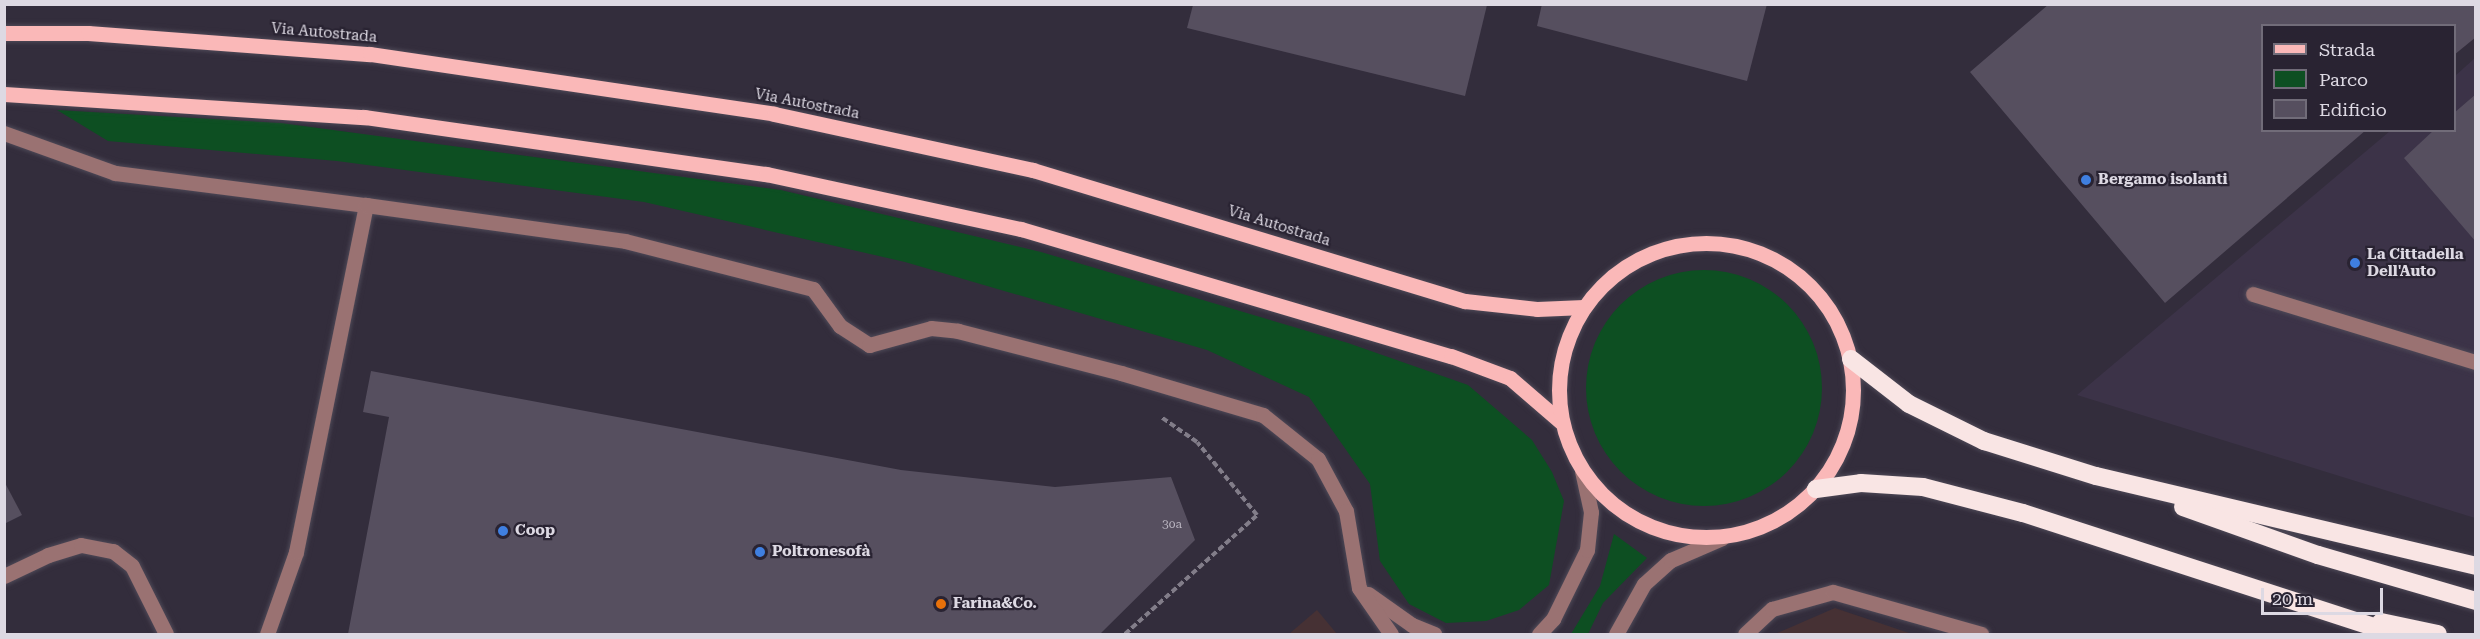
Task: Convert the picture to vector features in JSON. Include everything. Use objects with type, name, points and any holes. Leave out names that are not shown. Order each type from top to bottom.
[{"type":"highway","points":[[1851,359],[1909,404],[1984,441],[2096,476],[2318,555],[2475,601]]},
{"type":"highway","points":[[2096,476],[2475,566]]},
{"type":"highway","points":[[1816,489],[1861,483],[1923,487],[2023,513],[2324,609],[2395,634]]},
{"type":"highway","points":[[2324,609],[2438,634]]},
{"type":"main road","name":"Via Autostrada","points":[[4,33],[88,33],[370,54],[774,114],[1033,170],[1466,301],[1537,309],[1584,307]]},
{"type":"main road","points":[[4,94],[364,117],[766,174],[1021,229],[1451,356],[1510,378],[1561,422]]},
{"type":"main road","points":[[1702,241],[1748,247],[1791,268],[1824,300],[1851,359],[1850,424],[1837,459],[1816,489],[1789,513],[1757,529],[1722,538],[1690,538],[1657,531],[1628,516],[1602,496],[1582,471],[1561,422],[1558,392],[1561,362],[1569,333],[1584,307],[1615,272],[1656,250],[1702,241]]},
{"type":"street","points":[[4,133],[115,173],[625,241],[797,283],[813,289],[840,326],[869,345],[930,328],[958,331],[1121,373],[1263,415],[1318,459],[1346,511],[1359,588],[1391,634]]},
{"type":"street","points":[[267,634],[296,552],[366,205]]},
{"type":"street","points":[[2253,294],[2475,362]]},
{"type":"street","points":[[1539,634],[1553,619],[1587,550],[1591,512],[1582,471]]},
{"type":"street","points":[[1616,634],[1644,584],[1671,560],[1722,538]]},
{"type":"street","points":[[4,576],[48,555],[81,544],[113,551],[132,567],[166,634]]},
{"type":"street","points":[[1359,588],[1412,625],[1434,634]]},
{"type":"street","points":[[1745,634],[1772,609],[1833,592],[1981,634]]},
{"type":"path","points":[[1125,634],[1257,515],[1197,442],[1158,415]]},
{"type":"shaded area","name":"La Cittadella Dell'Auto","points":[[2475,58],[2475,518],[2077,395],[2389,132],[2456,132],[2456,75]]},
{"type":"shaded area","points":[[1835,608],[1912,634],[1775,634]]},
{"type":"shaded area","points":[[1317,610],[1337,634],[1289,634]]},
{"type":"green space","points":[[57,110],[281,123],[781,190],[1041,252],[1348,343],[1468,385],[1532,440],[1552,472],[1564,501],[1549,585],[1519,610],[1486,621],[1446,623],[1409,604],[1380,561],[1370,484],[1309,397],[1207,350],[905,262],[644,202],[337,161],[108,141]]},
{"type":"green space","points":[[1704,270],[1727,272],[1760,284],[1779,297],[1795,313],[1808,332],[1817,354],[1822,388],[1820,411],[1808,444],[1795,463],[1779,479],[1760,492],[1738,501],[1704,506],[1681,504],[1648,492],[1629,479],[1613,463],[1600,444],[1591,422],[1586,388],[1588,365],[1600,332],[1613,313],[1629,297],[1648,284],[1670,275]]},
{"type":"green space","points":[[1614,534],[1647,558],[1603,603],[1588,634],[1571,634],[1600,586]]},
{"type":"building","points":[[1542,4],[1767,4],[1747,81],[1537,26]]},
{"type":"building","points":[[2049,4],[2476,4],[2476,37],[2456,53],[2456,24],[2261,24],[2261,132],[2364,132],[2165,303],[1970,72]]},
{"type":"building","points":[[1193,5],[1487,5],[1465,96],[1187,28]]},
{"type":"building","points":[[2476,94],[2476,242],[2404,158],[2432,132],[2456,132],[2456,111]]},
{"type":"building","points":[[371,371],[901,470],[1055,487],[1171,477],[1195,540],[1100,634],[348,634],[389,417],[363,412]]},
{"type":"building","points":[[4,481],[22,515],[4,524]]},
{"type":"place","name":"Bergamo isolanti","points":[[2086,180]]},
{"type":"place","name":"La Cittadella Dell'Auto","points":[[2355,263]]},
{"type":"place","name":"Coop","points":[[503,531]]},
{"type":"place","name":"Poltronesofà","points":[[760,552]]},
{"type":"place","name":"Farina&Co.","points":[[941,604]]}]
